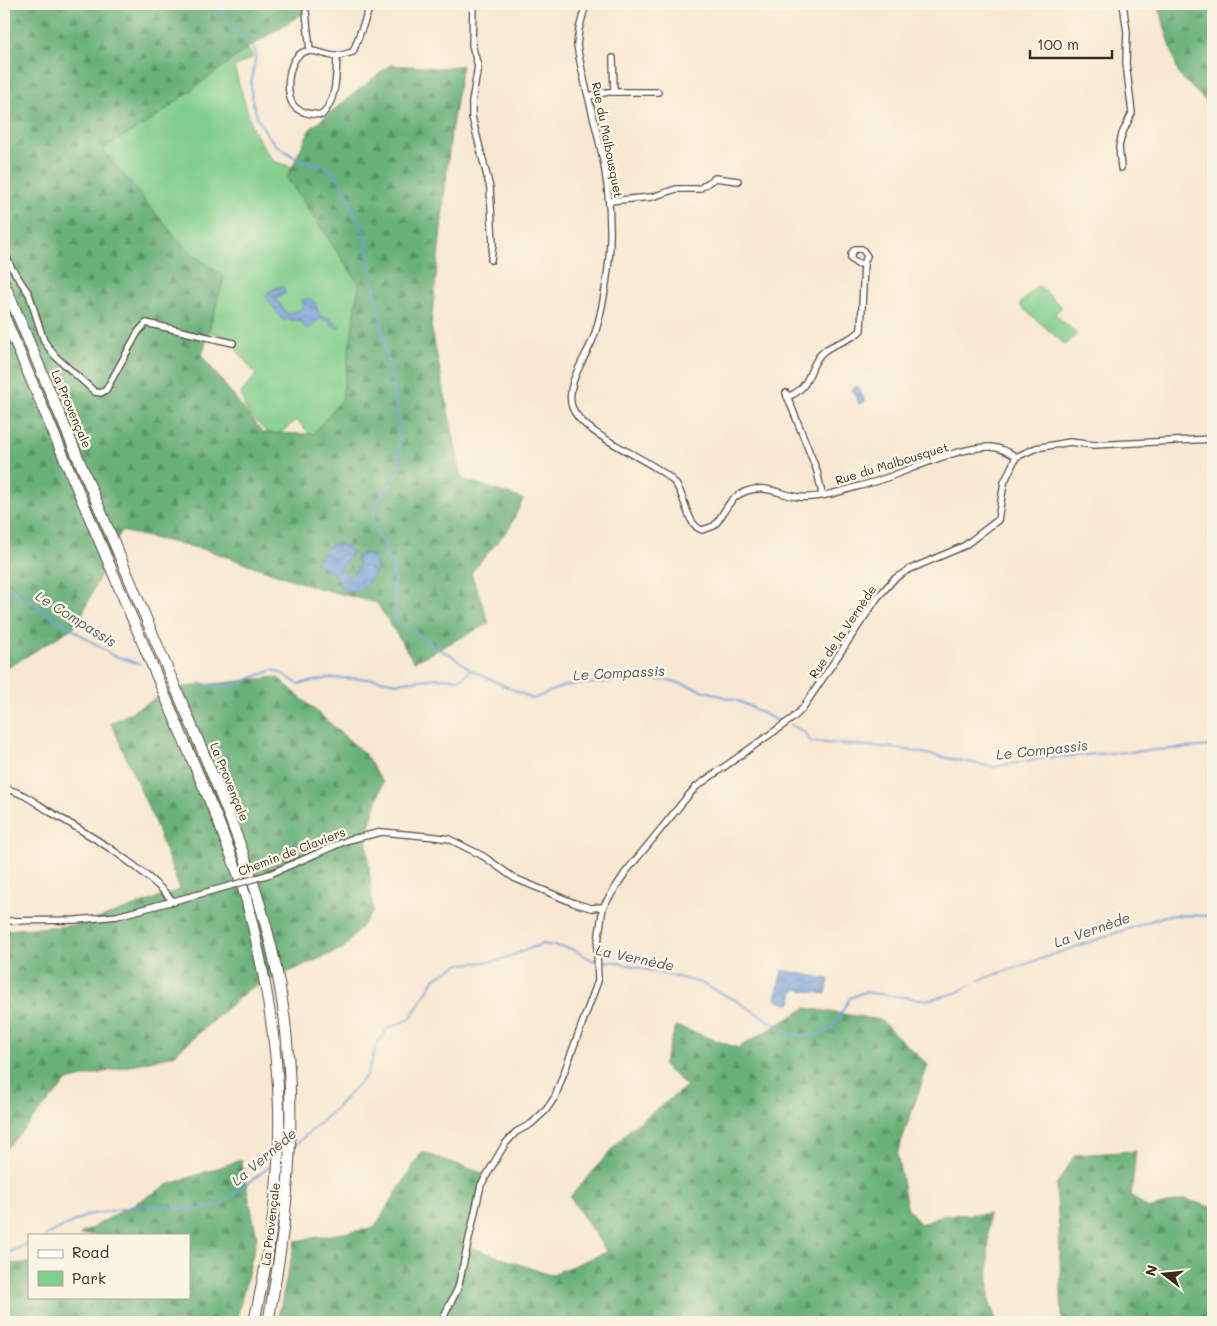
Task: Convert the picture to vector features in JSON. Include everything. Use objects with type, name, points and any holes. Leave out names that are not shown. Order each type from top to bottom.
[{"type":"highway","name":"La Provençale","points":[[4,283],[220,791],[258,896],[277,975],[285,1019],[290,1067],[292,1130],[286,1218],[268,1322]]},
{"type":"highway","name":"La Provençale","points":[[4,316],[219,823],[246,900],[272,1026],[279,1109],[277,1176],[266,1263],[254,1322]]},
{"type":"street","points":[[337,56],[335,87],[330,107],[322,114],[307,114],[295,107],[288,94],[292,64],[300,54],[310,51],[337,56],[353,52],[371,4]]},
{"type":"street","points":[[473,4],[472,45],[478,66],[472,102],[472,117],[490,188],[493,244],[491,260]]},
{"type":"street","name":"Rue du Malbousquet","points":[[586,4],[578,29],[577,45],[600,143],[609,201],[611,237],[606,288],[592,340],[574,382],[571,394],[572,406],[588,426],[665,474],[674,482],[685,500],[692,524],[696,528],[706,530],[714,526],[728,502],[738,494],[749,490],[763,488],[799,497],[822,494],[876,481],[982,448],[1003,450],[1016,457]]},
{"type":"street","points":[[1121,168],[1120,147],[1122,134],[1132,113],[1126,63],[1127,32],[1123,4]]},
{"type":"street","points":[[306,12],[310,51]]},
{"type":"street","points":[[613,58],[614,92]]},
{"type":"street","points":[[588,96],[614,92],[658,92]]},
{"type":"street","points":[[609,201],[647,198],[676,189],[699,189],[715,178],[738,181]]},
{"type":"street","points":[[4,250],[11,267],[30,294],[44,341],[54,356],[95,392],[101,393],[106,390],[138,332],[146,323],[233,343]]},
{"type":"street","points":[[822,494],[817,472],[786,395],[798,393],[804,387],[824,350],[862,330],[864,263]]},
{"type":"street","points":[[1016,457],[1036,448],[1070,442],[1094,445],[1213,439]]},
{"type":"street","name":"Rue de la Vernède","points":[[603,907],[625,873],[696,787],[793,718],[802,709],[878,597],[894,579],[908,570],[964,546],[998,520],[1004,483],[1016,457]]},
{"type":"street","points":[[4,789],[24,796],[90,835],[130,863],[163,890],[174,902]]},
{"type":"street","name":"Chemin de Claviers","points":[[4,921],[77,920],[117,916],[174,902],[270,874],[348,840],[382,832],[448,839],[483,856],[514,878],[574,903],[591,908],[603,907]]},
{"type":"street","points":[[441,1322],[458,1288],[481,1185],[505,1144],[516,1132],[531,1124],[546,1110],[555,1097],[598,981],[598,955],[603,907]]},
{"type":"green space","points":[[4,4],[229,19],[253,57],[234,67],[253,130],[273,161],[332,180],[392,396],[325,449],[296,420],[275,438],[249,413],[242,400],[241,393],[256,375],[227,337],[150,315]]},
{"type":"green space","points":[[4,4],[318,4],[246,49],[152,120],[102,149],[183,246],[224,277],[202,356],[263,433],[313,434],[342,399],[359,284],[287,178],[310,129],[390,65],[440,68],[462,65],[451,132],[431,326],[462,479],[523,499],[510,527],[471,573],[489,623],[414,662],[377,603],[314,587],[207,550],[121,531],[77,625],[4,670]]},
{"type":"green space","points":[[1158,4],[1213,4],[1213,108],[1179,75]]},
{"type":"green space","points":[[1038,285],[1062,307],[1055,314],[1077,334],[1066,345],[1019,305]]},
{"type":"green space","points":[[277,677],[365,754],[383,783],[366,835],[373,912],[344,948],[249,989],[174,1055],[67,1081],[4,1151],[4,930],[81,925],[180,890],[153,818],[111,723],[175,688]]},
{"type":"green space","points":[[806,1008],[880,1020],[928,1065],[897,1154],[907,1207],[920,1224],[943,1215],[988,1214],[989,1301],[997,1322],[277,1322],[295,1241],[374,1228],[422,1152],[485,1174],[467,1246],[550,1275],[607,1252],[570,1197],[628,1131],[687,1086],[663,1066],[676,1026],[738,1048]]},
{"type":"green space","points":[[1136,1151],[1131,1195],[1148,1209],[1185,1199],[1213,1208],[1213,1322],[1062,1322],[1056,1185],[1075,1155]]},
{"type":"green space","points":[[241,1160],[257,1237],[236,1322],[4,1322],[4,1264],[28,1263],[28,1298],[190,1298],[190,1234],[81,1234],[168,1185]]},
{"type":"water","points":[[282,286],[286,293],[275,298],[287,314],[302,309],[302,300],[310,299],[315,303],[320,316],[330,318],[340,327],[338,329],[328,321],[319,319],[308,330],[300,320],[282,320],[266,297],[269,291]]},
{"type":"water","points":[[858,386],[865,401],[859,404],[852,389]]},
{"type":"water","points":[[334,543],[340,544],[353,552],[341,567],[348,577],[357,570],[359,564],[356,559],[361,554],[369,554],[375,557],[376,564],[373,575],[361,588],[349,593],[342,588],[332,573],[315,563],[326,549]]},
{"type":"water","points":[[782,970],[829,979],[826,994],[795,989],[791,1003],[778,1001],[776,998]]},
{"type":"waterway","points":[[221,4],[225,18],[252,45],[256,53],[251,85],[252,98],[257,117],[266,133],[275,144],[294,157],[327,168],[333,173],[344,187],[364,232],[398,415],[401,470],[376,503],[373,524],[393,569],[395,621],[425,638],[434,647],[451,655],[471,670],[533,699],[563,686],[626,680],[669,680],[741,702],[782,723]]},
{"type":"waterway","name":"Le Compassis","points":[[4,585],[112,655],[140,664]]},
{"type":"waterway","name":"Le Compassis","points":[[199,683],[226,688],[273,670],[298,684],[330,678],[375,679],[397,683],[437,678],[460,679],[471,670]]},
{"type":"waterway","name":"Le Compassis","points":[[791,725],[804,732],[811,742],[896,748],[994,767],[1042,758],[1213,746]]},
{"type":"waterway","name":"La Vernède","points":[[980,980],[1168,915],[1213,916]]},
{"type":"waterway","name":"La Vernède","points":[[294,1146],[333,1111],[367,1075],[377,1044],[388,1028],[410,1019],[435,978],[460,964],[497,961],[542,944],[573,949],[592,960],[616,962],[701,983],[737,1001],[789,1033],[814,1036],[831,1030],[850,998],[864,992],[927,1000],[956,993],[972,984]]},
{"type":"waterway","name":"La Vernède","points":[[48,1234],[88,1215],[144,1205],[197,1210],[218,1206],[273,1164]]},
{"type":"waterway","name":"La Vernède","points":[[4,1255],[28,1243]]}]
